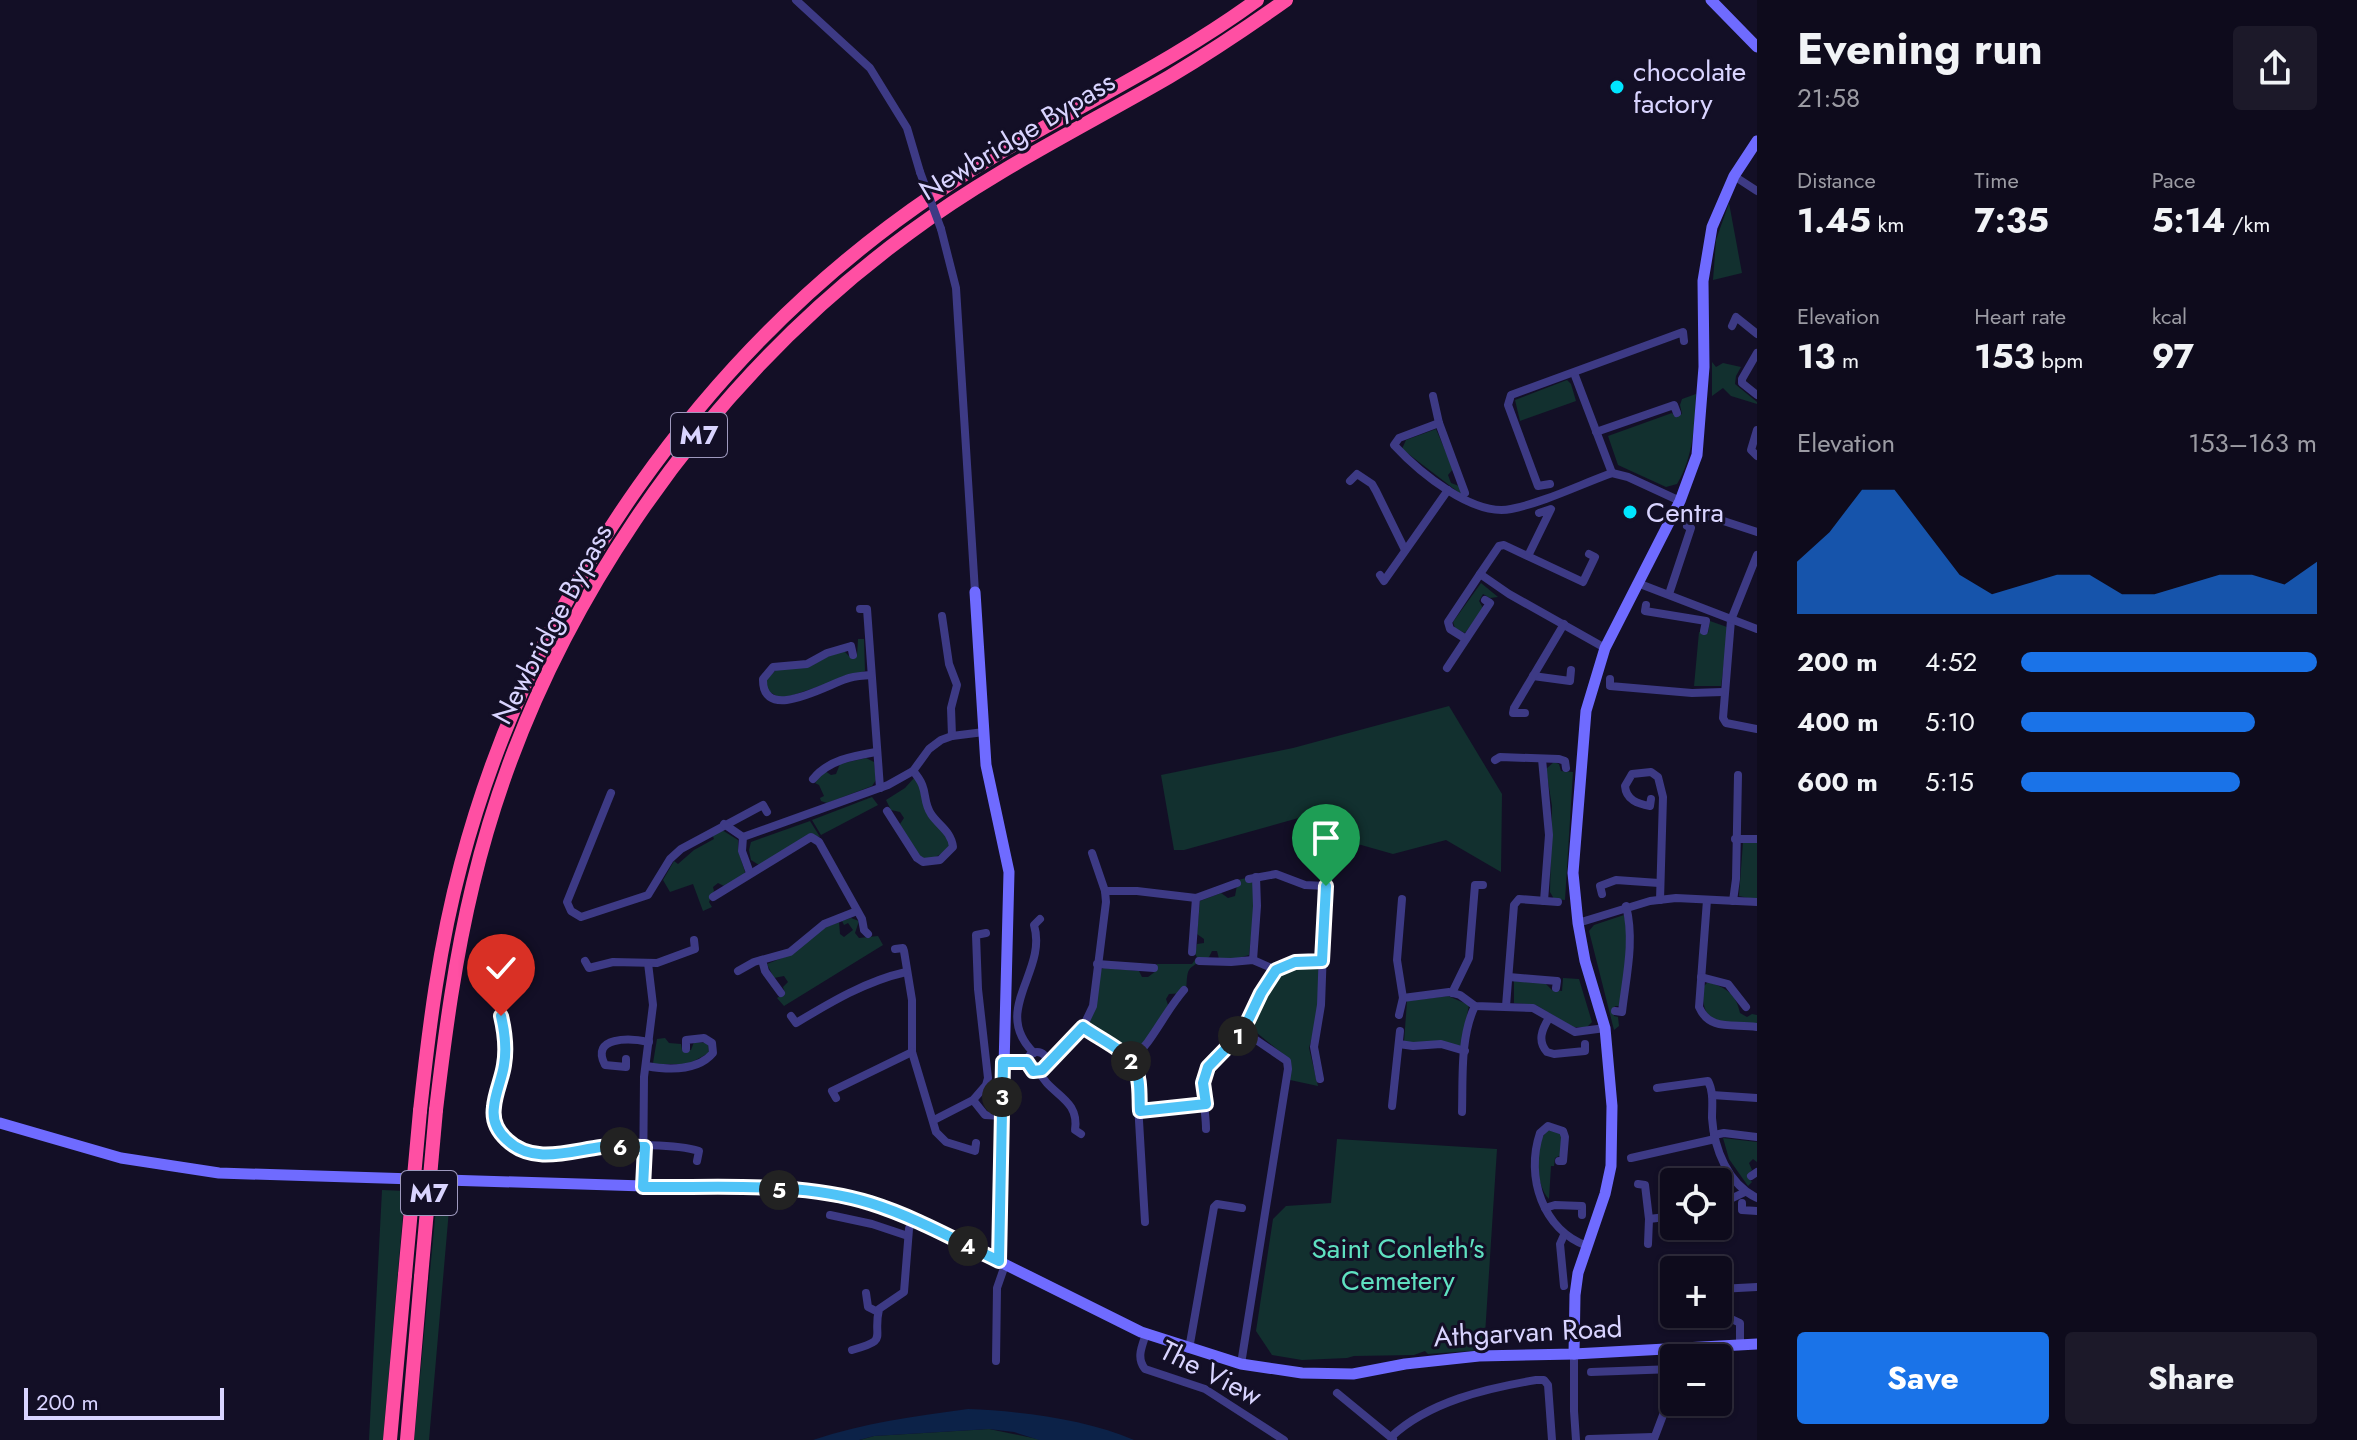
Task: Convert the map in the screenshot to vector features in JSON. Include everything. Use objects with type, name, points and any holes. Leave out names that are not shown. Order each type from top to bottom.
[{"type":"highway","name":"Newbridge Bypass","points":[[390,1440],[420,1111],[432,1005],[445,933],[479,805],[505,733],[575,587],[648,475],[705,402],[773,328],[815,288],[897,221],[1005,148],[1163,61],[1257,0]]},
{"type":"highway","name":"Newbridge Bypass","points":[[407,1440],[448,1006],[473,883],[521,736],[552,666],[587,599],[632,527],[690,445],[745,380],[824,303],[908,233],[1013,162],[1170,76],[1286,0]]},
{"type":"street","points":[[796,0],[872,72],[907,128],[941,229],[956,288],[986,765],[1009,872],[1002,1116],[1002,1263],[997,1288],[996,1361]]},
{"type":"street","points":[[1711,0],[1757,47]]},
{"type":"street","points":[[1576,1440],[1575,1295],[1611,1166],[1612,1092],[1605,1028],[1585,961],[1573,873],[1582,737],[1586,711],[1605,648],[1680,501],[1697,455],[1704,367],[1703,281],[1712,227],[1734,176],[1757,141]]},
{"type":"street","points":[[1734,176],[1757,191]]},
{"type":"street","points":[[1732,326],[1736,317],[1757,334]]},
{"type":"street","points":[[1550,484],[1538,486],[1508,400],[1511,395],[1683,332],[1684,341]]},
{"type":"street","points":[[1757,353],[1742,383],[1757,395]]},
{"type":"street","points":[[1574,373],[1612,473]]},
{"type":"street","points":[[1433,396],[1455,476],[1465,493]]},
{"type":"street","points":[[1596,432],[1674,405],[1677,413]]},
{"type":"street","points":[[1439,423],[1399,438],[1394,445],[1448,490],[1483,508],[1510,509],[1612,473],[1680,501]]},
{"type":"street","points":[[1757,430],[1751,450],[1757,456]]},
{"type":"street","points":[[1350,481],[1357,474],[1372,484],[1405,550]]},
{"type":"street","points":[[1380,575],[1384,581],[1448,490]]},
{"type":"street","points":[[1528,556],[1551,509],[1539,513]]},
{"type":"street","points":[[1669,594],[1691,528],[1690,522],[1696,512],[1757,532]]},
{"type":"street","points":[[1466,639],[1450,629],[1448,622],[1499,546],[1504,545],[1580,582],[1585,580],[1595,557],[1589,554]]},
{"type":"street","points":[[1757,555],[1731,620],[1723,692],[1723,718],[1726,723],[1757,729]]},
{"type":"street","points":[[1480,574],[1509,594],[1605,648]]},
{"type":"street","points":[[1640,584],[1757,629]]},
{"type":"street","points":[[1447,668],[1490,603],[1485,600]]},
{"type":"street","points":[[1676,616],[1681,600]]},
{"type":"street","points":[[1646,605],[1645,611],[1706,621],[1704,631]]},
{"type":"street","points":[[860,609],[867,609],[880,788]]},
{"type":"street","points":[[942,616],[949,664],[957,685],[951,708],[952,736]]},
{"type":"street","points":[[1525,713],[1513,713],[1564,624]]},
{"type":"street","points":[[853,655],[851,646],[827,653],[807,664],[773,667],[763,679],[764,692],[781,701],[848,678],[871,675]]},
{"type":"street","points":[[1533,676],[1570,681],[1571,670]]},
{"type":"street","points":[[1610,679],[1610,686],[1692,693],[1723,692]]},
{"type":"street","points":[[743,837],[880,788],[913,771],[929,749],[952,736],[984,732]]},
{"type":"street","points":[[813,779],[821,769],[831,769],[876,752]]},
{"type":"street","points":[[1495,760],[1500,757],[1565,761],[1566,768]]},
{"type":"street","points":[[1542,759],[1549,822],[1544,901]]},
{"type":"street","points":[[887,811],[897,819],[917,858],[923,862],[940,860],[953,847],[949,833],[928,808],[924,785],[913,771]]},
{"type":"street","points":[[1651,799],[1650,806],[1629,796],[1625,786],[1632,774],[1651,772],[1661,783],[1660,900]]},
{"type":"street","points":[[1733,901],[1738,775]]},
{"type":"street","points":[[611,793],[569,895],[568,906],[574,915],[588,916],[648,895],[670,859],[681,849],[763,805],[767,812]]},
{"type":"street","points":[[724,824],[743,837]]},
{"type":"street","points":[[743,837],[742,851],[750,873]]},
{"type":"street","points":[[716,892],[811,837],[819,842],[862,919],[864,933]]},
{"type":"street","points":[[1735,839],[1757,839]]},
{"type":"street","points":[[1039,1071],[1083,1027],[1093,1006],[1104,925],[1105,891],[1092,853]]},
{"type":"street","points":[[1320,1079],[1314,1047],[1321,1005],[1326,886],[1330,871]]},
{"type":"street","points":[[1253,960],[1257,906],[1253,878],[1276,874],[1305,885],[1326,886]]},
{"type":"street","points":[[1602,894],[1600,886],[1616,880],[1659,883]]},
{"type":"street","points":[[1105,891],[1137,891],[1196,898],[1237,883]]},
{"type":"street","points":[[1452,993],[1469,958],[1475,885],[1483,885]]},
{"type":"street","points":[[1228,886],[1232,896]]},
{"type":"street","points":[[1192,952],[1196,898]]},
{"type":"street","points":[[1399,1015],[1403,998],[1397,960],[1402,899]]},
{"type":"street","points":[[1506,1006],[1514,905],[1519,899],[1558,902]]},
{"type":"street","points":[[1578,923],[1626,906],[1660,900],[1757,902]]},
{"type":"street","points":[[1707,900],[1699,1007],[1703,1016],[1716,1025],[1757,1027]]},
{"type":"street","points":[[1615,1011],[1622,1012],[1630,949],[1631,930],[1626,906]]},
{"type":"street","points":[[738,971],[790,952],[824,924],[857,911]]},
{"type":"street","points":[[1033,922],[1034,953],[1016,1019],[1020,1036],[1034,1053],[1043,1054],[1046,1062]]},
{"type":"street","points":[[934,1120],[973,1100],[988,1078],[978,989],[976,935],[986,933]]},
{"type":"street","points":[[585,961],[589,968],[613,962],[648,963],[695,949],[694,940]]},
{"type":"street","points":[[1193,941],[1203,941]]},
{"type":"street","points":[[895,949],[903,948],[912,1000],[912,1052],[936,1132],[946,1142],[975,1151],[976,1143]]},
{"type":"street","points":[[1199,961],[1213,955],[1231,962],[1253,960],[1276,970]]},
{"type":"street","points":[[762,960],[765,971],[778,990],[784,980]]},
{"type":"street","points":[[1206,1129],[1203,1083],[1208,1067],[1243,1031],[1276,970],[1295,962],[1322,961]]},
{"type":"street","points":[[507,963],[513,968],[504,981],[502,994],[501,1016],[506,1039],[493,1117],[498,1130],[510,1143],[521,1150],[538,1154],[574,1154],[604,1147],[692,1149],[699,1151],[697,1161]]},
{"type":"street","points":[[643,1187],[646,1066],[653,1005],[648,963]]},
{"type":"street","points":[[1097,964],[1148,970]]},
{"type":"street","points":[[791,1016],[796,1023],[852,991],[906,972]]},
{"type":"street","points":[[1509,977],[1557,981],[1556,988]]},
{"type":"street","points":[[1701,977],[1728,984],[1746,1007]]},
{"type":"street","points":[[1131,1061],[1146,1047],[1172,998],[1184,990]]},
{"type":"street","points":[[1403,998],[1452,993],[1475,1006],[1533,1008],[1575,1032],[1605,1028]]},
{"type":"street","points":[[1462,1112],[1465,1051],[1475,1006]]},
{"type":"street","points":[[1549,1018],[1541,1033],[1541,1041],[1547,1052],[1585,1051],[1585,1044]]},
{"type":"street","points":[[1083,1027],[1131,1061],[1137,1077],[1149,1207],[1145,1222]]},
{"type":"street","points":[[1241,1364],[1287,1061],[1243,1031]]},
{"type":"street","points":[[1392,1106],[1400,1031]]},
{"type":"street","points":[[646,1066],[691,1067],[707,1060],[713,1053],[712,1043],[704,1038],[686,1040],[686,1049]]},
{"type":"street","points":[[626,1059],[626,1067],[605,1065],[600,1054],[610,1041],[649,1042]]},
{"type":"street","points":[[1399,1044],[1441,1044],[1465,1051]]},
{"type":"street","points":[[1314,1047],[1324,1047]]},
{"type":"street","points":[[836,1098],[832,1091],[912,1052]]},
{"type":"street","points":[[1027,1062],[1034,1053]]},
{"type":"street","points":[[1003,1062],[1027,1062]]},
{"type":"street","points":[[1027,1062],[1031,1069],[1039,1071]]},
{"type":"street","points":[[1039,1071],[1044,1082],[1066,1099],[1073,1109],[1074,1132]]},
{"type":"street","points":[[1657,1088],[1705,1080],[1710,1084],[1714,1137],[1728,1170],[1745,1192],[1757,1198]]},
{"type":"street","points":[[1712,1095],[1757,1098]]},
{"type":"street","points":[[973,1100],[985,1115],[1002,1116]]},
{"type":"street","points":[[1140,1111],[1206,1104]]},
{"type":"street","name":"Athgarvan Road","points":[[0,1123],[121,1158],[219,1173],[807,1191],[868,1203],[912,1219],[1146,1334],[1241,1364],[1302,1373],[1353,1374],[1405,1364],[1479,1356],[1757,1344]]},
{"type":"street","points":[[1559,1161],[1563,1161],[1565,1137],[1558,1129],[1548,1126],[1540,1133],[1535,1158],[1535,1173],[1545,1208],[1556,1228],[1587,1246]]},
{"type":"street","points":[[1631,1158],[1724,1133],[1757,1137]]},
{"type":"street","points":[[1638,1184],[1645,1185],[1648,1244]]},
{"type":"street","points":[[1732,1198],[1745,1192]]},
{"type":"street","points":[[1742,1203],[1742,1210],[1757,1211]]},
{"type":"street","points":[[1189,1349],[1214,1207],[1217,1204],[1242,1208]]},
{"type":"street","points":[[1545,1208],[1555,1205],[1582,1206],[1582,1215]]},
{"type":"street","points":[[830,1215],[908,1236]]},
{"type":"street","points":[[1649,1219],[1660,1218]]},
{"type":"street","points":[[852,1350],[868,1347],[875,1341],[879,1333],[878,1312],[887,1302],[901,1295],[906,1287],[908,1236],[912,1219]]},
{"type":"street","points":[[1564,1235],[1560,1244],[1564,1286]]},
{"type":"street","points":[[1732,1288],[1757,1287]]},
{"type":"street","points":[[866,1293],[868,1307],[878,1312]]},
{"type":"street","points":[[1732,1320],[1740,1323],[1740,1345]]},
{"type":"street","name":"The View","points":[[1146,1334],[1140,1352],[1141,1364],[1145,1369],[1205,1389],[1284,1440]]},
{"type":"street","points":[[1591,1372],[1635,1365],[1660,1368]]},
{"type":"street","points":[[1337,1393],[1353,1400],[1392,1439],[1407,1424],[1480,1391],[1544,1380],[1548,1385],[1552,1440]]},
{"type":"street","points":[[1588,1429],[1589,1440],[1654,1439],[1663,1416]]},
{"type":"green space","points":[[1729,203],[1742,273],[1713,280],[1716,240]]},
{"type":"green space","points":[[1712,362],[1716,367],[1723,363],[1741,367],[1735,384],[1757,404],[1731,396],[1723,388],[1712,396]]},
{"type":"green space","points":[[1567,380],[1576,401],[1520,421],[1515,400]]},
{"type":"green space","points":[[1696,394],[1690,452],[1677,484],[1666,487],[1618,465],[1608,436],[1672,413],[1675,416],[1682,414],[1682,399]]},
{"type":"green space","points":[[1436,429],[1453,469],[1448,475],[1451,483],[1459,486],[1462,495],[1402,449],[1406,440]]},
{"type":"green space","points":[[1481,583],[1498,597],[1490,598],[1483,594],[1479,601],[1483,608],[1465,633],[1455,628],[1453,622]]},
{"type":"green space","points":[[1710,621],[1727,627],[1728,631],[1721,686],[1694,686],[1699,632],[1708,633]]},
{"type":"green space","points":[[858,639],[864,639],[865,671],[781,699],[767,690],[766,680],[777,669],[809,667],[844,651],[850,657],[857,656]]},
{"type":"green space","points":[[1449,706],[1502,794],[1501,872],[1446,840],[1393,854],[1319,833],[1302,817],[1184,850],[1174,850],[1161,775],[1293,748]]},
{"type":"green space","points":[[866,758],[874,762],[876,780],[872,786],[827,803],[821,801],[820,798],[824,796],[815,783],[825,771],[836,774],[840,764]]},
{"type":"green space","points":[[1554,762],[1559,764],[1561,771],[1573,772],[1565,900],[1554,899],[1550,892],[1552,806],[1546,769]]},
{"type":"green space","points":[[914,778],[918,781],[923,802],[947,835],[950,846],[932,858],[919,856],[900,824],[904,818],[900,812],[891,810],[886,800]]},
{"type":"green space","points":[[872,797],[878,805],[821,835],[812,820]]},
{"type":"green space","points":[[810,821],[820,837],[809,835],[759,865],[751,860],[751,842]]},
{"type":"green space","points":[[722,830],[738,840],[745,872],[726,887],[718,883],[713,887],[709,902],[712,907],[703,911],[693,884],[670,892],[663,880],[674,861],[678,864],[714,839],[712,834]]},
{"type":"green space","points":[[1743,842],[1757,842],[1757,900],[1739,896]]},
{"type":"green space","points":[[1246,878],[1253,883],[1255,904],[1249,955],[1232,960],[1219,959],[1217,951],[1212,951],[1209,957],[1192,967],[1188,973],[1186,993],[1169,994],[1166,999],[1168,1005],[1152,1033],[1133,1056],[1091,1029],[1089,1025],[1100,970],[1139,971],[1142,977],[1148,977],[1156,971],[1157,964],[1192,964],[1197,957],[1197,944],[1204,943],[1204,939],[1197,934],[1200,901],[1221,893],[1228,898],[1235,896],[1238,880]]},
{"type":"green space","points":[[1624,915],[1626,960],[1619,1006],[1615,1006],[1614,1016],[1618,1017],[1619,1026],[1614,1030],[1589,931],[1594,925]]},
{"type":"green space","points":[[851,918],[859,921],[855,933],[859,938],[878,936],[883,945],[784,1006],[777,998],[785,993],[783,987],[788,982],[784,976],[774,978],[767,964],[792,954],[824,928],[839,922],[840,934],[844,937],[853,930],[842,921]]},
{"type":"green space","points":[[1299,965],[1316,965],[1319,971],[1317,1019],[1309,1048],[1318,1086],[1290,1080],[1289,1059],[1251,1028],[1258,1008],[1274,982]]},
{"type":"green space","points":[[1563,978],[1579,979],[1592,1022],[1587,1027],[1573,1027],[1536,1005],[1514,1003],[1514,981],[1545,983],[1552,990],[1562,991]]},
{"type":"green space","points":[[1708,982],[1730,993],[1740,1013],[1747,1017],[1757,1015],[1757,1024],[1725,1023],[1710,1016],[1703,1000],[1704,986]]},
{"type":"green space","points":[[1448,996],[1469,1005],[1461,1046],[1404,1042],[1407,1001]]},
{"type":"green space","points":[[665,1038],[669,1043],[681,1044],[682,1050],[691,1050],[694,1042],[708,1043],[709,1053],[688,1064],[653,1063],[657,1039]]},
{"type":"green space","points":[[1548,1130],[1562,1135],[1561,1155],[1555,1158],[1554,1166],[1551,1166],[1549,1199],[1541,1185],[1538,1165],[1540,1145]]},
{"type":"green space","points":[[1723,1138],[1757,1142],[1757,1162],[1753,1159],[1749,1163],[1752,1170],[1747,1176],[1752,1182],[1748,1186],[1729,1159]]},
{"type":"green space","name":"Saint Conleth's Cemetery","points":[[1337,1139],[1497,1149],[1484,1350],[1302,1360],[1272,1355],[1256,1331],[1273,1219],[1286,1206],[1331,1203]]},
{"type":"green space","points":[[438,1187],[451,1187],[429,1440],[414,1440]]},
{"type":"green space","points":[[382,1190],[405,1191],[383,1440],[369,1440]]},
{"type":"green space","points":[[989,1429],[1042,1440],[860,1440],[874,1436]]},
{"type":"water","points":[[968,1409],[1052,1417],[1134,1440],[1039,1440],[1014,1432],[989,1429],[874,1436],[859,1440],[813,1440],[909,1417]]},
{"type":"place","name":"chocolate factory","points":[[1617,87]]},
{"type":"place","name":"Centra","points":[[1630,512]]},
{"type":"route","points":[[501,1016],[506,1039],[504,1065],[493,1117],[503,1137],[521,1150],[547,1155],[574,1154],[604,1147],[645,1147],[643,1187],[807,1191],[868,1203],[914,1219],[999,1261],[1003,1062],[1027,1062],[1033,1071],[1042,1070],[1046,1062],[1083,1027],[1134,1065],[1140,1111],[1206,1104],[1203,1083],[1208,1067],[1243,1031],[1276,970],[1295,962],[1322,961],[1326,886]]}]
